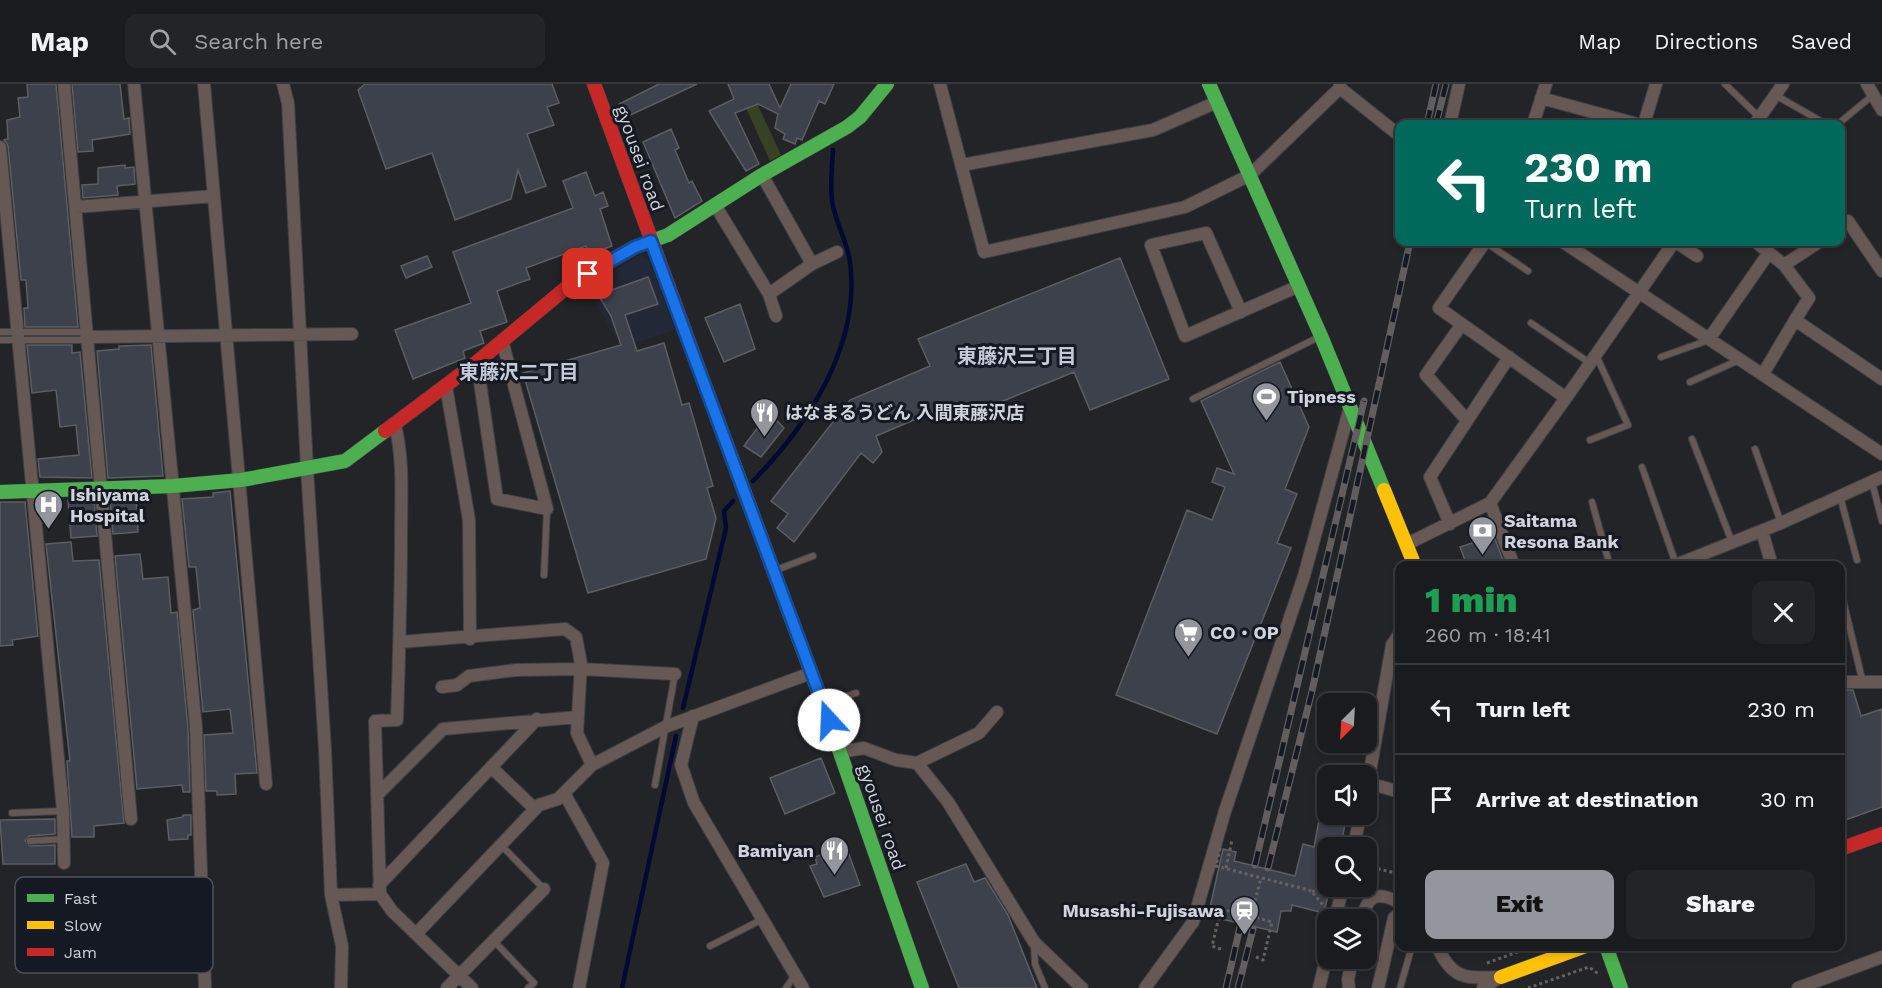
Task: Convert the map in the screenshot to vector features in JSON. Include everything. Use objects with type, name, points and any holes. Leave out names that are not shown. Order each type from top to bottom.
[{"type":"main road","name":"gyousei road","points":[[594,84],[823,704],[922,988]]},
{"type":"main road","points":[[0,492],[102,490],[241,480],[345,461],[477,362],[572,283],[635,247],[668,235],[762,176],[847,127],[860,117],[887,84]]},
{"type":"main road","points":[[1209,84],[1351,406],[1413,561]]},
{"type":"main road","points":[[1845,847],[1882,834]]},
{"type":"main road","points":[[1501,977],[1572,951]]},
{"type":"main road","points":[[1608,951],[1621,988]]},
{"type":"street","points":[[64,84],[131,819]]},
{"type":"street","points":[[134,84],[196,728],[201,877]]},
{"type":"street","points":[[204,84],[241,480],[266,784]]},
{"type":"street","points":[[284,84],[288,103],[306,468],[325,749],[331,895],[342,946],[342,988]]},
{"type":"street","points":[[940,84],[984,252],[1185,207],[1250,175],[1340,86],[1395,132]]},
{"type":"street","points":[[1451,120],[1459,84]]},
{"type":"street","points":[[1534,120],[1546,84]]},
{"type":"street","points":[[1645,120],[1656,84]]},
{"type":"street","points":[[1758,120],[1783,84]]},
{"type":"street","points":[[1870,90],[1882,110]]},
{"type":"street","points":[[1541,98],[1622,120]]},
{"type":"street","points":[[962,165],[1153,130],[1217,102]]},
{"type":"street","points":[[0,147],[63,811],[64,863]]},
{"type":"street","points":[[762,176],[812,264]]},
{"type":"street","points":[[76,207],[214,196]]},
{"type":"street","points":[[715,205],[769,294],[776,316]]},
{"type":"street","points":[[1845,223],[1848,221],[1882,271]]},
{"type":"street","points":[[1241,312],[1206,233],[1151,245],[1185,336],[1241,312],[1299,286]]},
{"type":"street","points":[[1482,246],[1439,308],[1566,398]]},
{"type":"street","points":[[1569,246],[1882,454]]},
{"type":"street","points":[[1407,544],[1490,503],[1672,246]]},
{"type":"street","points":[[1681,246],[1697,256]]},
{"type":"street","points":[[1760,246],[1784,265],[1809,298],[1763,374]]},
{"type":"street","points":[[1784,265],[1813,246]]},
{"type":"street","points":[[769,294],[812,264],[837,252]]},
{"type":"street","points":[[1709,339],[1768,254]]},
{"type":"street","points":[[1795,320],[1882,379]]},
{"type":"street","points":[[1462,324],[1426,375],[1466,419]]},
{"type":"street","points":[[88,337],[159,338],[352,334]]},
{"type":"street","points":[[477,362],[497,499],[548,509],[502,340]]},
{"type":"street","points":[[1450,524],[1430,477],[1466,419],[1509,357]]},
{"type":"street","points":[[446,386],[468,520],[470,639]]},
{"type":"street","points":[[1145,988],[1193,922],[1225,811],[1304,576],[1351,406]]},
{"type":"street","points":[[395,425],[398,439],[401,512],[400,642],[397,720],[375,721],[380,889],[392,911],[472,988]]},
{"type":"street","points":[[1684,561],[1781,523],[1877,479]]},
{"type":"street","points":[[1490,503],[1512,561]]},
{"type":"street","points":[[1762,531],[1771,561]]},
{"type":"street","points":[[400,642],[470,639],[565,629],[576,637],[581,669],[577,733],[592,765]]},
{"type":"street","points":[[1371,765],[1392,645],[1395,640]]},
{"type":"street","points":[[442,687],[457,685],[469,676],[516,670],[581,669],[675,674]]},
{"type":"street","points":[[416,934],[535,809],[558,799],[592,765],[693,716],[811,673]]},
{"type":"street","points":[[1845,682],[1882,682]]},
{"type":"street","points":[[840,752],[864,748],[896,760],[917,763],[979,733],[997,712]]},
{"type":"street","points":[[693,716],[681,765],[694,803],[803,988]]},
{"type":"street","points":[[378,794],[443,729],[578,717]]},
{"type":"street","points":[[331,895],[380,889],[537,719]]},
{"type":"street","points":[[917,763],[948,802],[1034,942],[1082,988]]},
{"type":"street","points":[[491,767],[535,809]]},
{"type":"street","points":[[1377,789],[1395,791]]},
{"type":"street","points":[[564,793],[603,863],[579,988]]},
{"type":"street","points":[[447,988],[544,889]]},
{"type":"street","points":[[1364,909],[1372,898],[1382,896],[1395,901]]},
{"type":"street","points":[[1378,988],[1395,917]]},
{"type":"street","points":[[1440,951],[1452,972],[1462,977],[1501,977]]},
{"type":"street","points":[[1798,988],[1882,957]]},
{"type":"street","points":[[1318,988],[1323,969]]},
{"type":"street","points":[[1349,988],[1350,969]]},
{"type":"street","points":[[204,973],[205,988]]},
{"type":"street","points":[[1483,988],[1501,977]]},
{"type":"lane","points":[[1725,84],[1756,120]]},
{"type":"lane","points":[[1842,120],[1870,90]]},
{"type":"lane","points":[[1775,95],[1819,120]]},
{"type":"lane","points":[[1491,246],[1528,271]]},
{"type":"lane","points":[[1531,323],[1593,359],[1628,425],[1590,440]]},
{"type":"lane","points":[[0,332],[17,336],[80,340],[88,337]]},
{"type":"lane","points":[[0,340],[17,336]]},
{"type":"lane","points":[[1193,399],[1321,336]]},
{"type":"lane","points":[[1661,357],[1709,339]]},
{"type":"lane","points":[[1690,382],[1740,360]]},
{"type":"lane","points":[[1692,439],[1732,542]]},
{"type":"lane","points":[[1755,449],[1781,523]]},
{"type":"lane","points":[[1642,467],[1673,561]]},
{"type":"lane","points":[[1877,479],[1882,521]]},
{"type":"lane","points":[[1840,496],[1857,560]]},
{"type":"lane","points":[[1592,502],[1609,561]]},
{"type":"lane","points":[[544,575],[548,509]]},
{"type":"lane","points":[[773,571],[813,556]]},
{"type":"lane","points":[[1845,608],[1864,683]]},
{"type":"lane","points":[[654,785],[675,674]]},
{"type":"lane","points":[[823,704],[856,693]]},
{"type":"lane","points":[[12,813],[63,811]]},
{"type":"lane","points":[[30,841],[65,839]]},
{"type":"lane","points":[[501,845],[544,889]]},
{"type":"lane","points":[[710,946],[763,919]]},
{"type":"lane","points":[[494,940],[534,983],[528,988]]},
{"type":"lane","points":[[1034,942],[1035,964],[1045,988]]},
{"type":"lane","points":[[1400,988],[1411,951]]},
{"type":"lane","points":[[786,988],[795,975]]},
{"type":"path","points":[[1220,848],[1216,866],[1317,892]]},
{"type":"path","points":[[1377,869],[1395,873]]},
{"type":"path","points":[[1251,916],[1261,878]]},
{"type":"path","points":[[1312,891],[1327,909]]},
{"type":"path","points":[[1221,949],[1212,946],[1221,909],[1272,922],[1263,960],[1256,957]]},
{"type":"path","points":[[1478,967],[1521,951]]},
{"type":"path","points":[[1528,988],[1589,967],[1600,975],[1602,981]]},
{"type":"shaded area","points":[[640,256],[649,260],[675,330],[621,347],[587,286]]},
{"type":"green space","points":[[750,88],[781,155],[770,161],[739,92]]},
{"type":"building","points":[[27,84],[56,84],[78,327],[25,327],[24,308],[28,308],[26,280],[21,280],[8,146],[4,140],[8,139],[7,120],[20,117],[18,98],[28,97]]},
{"type":"building","points":[[72,84],[120,84],[124,119],[129,118],[130,134],[92,140],[93,151],[78,152]]},
{"type":"building","points":[[365,84],[552,84],[559,103],[547,107],[554,125],[527,134],[546,186],[526,193],[518,170],[511,199],[455,220],[432,153],[386,169],[358,90]]},
{"type":"building","points":[[659,84],[697,84],[624,118],[619,104]]},
{"type":"building","points":[[728,84],[769,84],[780,108],[791,84],[834,84],[825,104],[819,101],[802,140],[797,138],[795,144],[783,139],[785,134],[775,128],[778,114],[758,104],[735,113],[759,164],[746,171],[709,111],[734,99]]},
{"type":"building","points":[[671,129],[679,148],[675,150],[689,183],[692,181],[702,201],[675,218],[643,142]]},
{"type":"building","points":[[125,165],[125,168],[134,167],[135,184],[117,186],[118,195],[83,198],[82,185],[98,184],[98,168]]},
{"type":"building","points":[[586,172],[595,196],[603,192],[608,206],[600,209],[612,246],[589,254],[586,246],[526,268],[530,279],[497,291],[507,322],[480,331],[484,343],[463,351],[465,358],[413,379],[395,330],[471,303],[453,252],[573,208],[563,181]]},
{"type":"building","points":[[427,256],[432,267],[406,278],[401,266]]},
{"type":"building","points":[[1120,258],[1169,379],[1090,410],[1074,372],[954,421],[947,406],[876,436],[882,452],[873,463],[861,453],[794,542],[777,528],[788,514],[771,501],[850,400],[930,366],[918,339]]},
{"type":"building","points":[[648,277],[658,304],[625,315],[637,351],[664,343],[682,405],[689,403],[713,486],[707,488],[716,518],[706,559],[588,593],[523,373],[621,345],[611,316],[598,295]]},
{"type":"building","points":[[740,304],[755,349],[724,362],[705,318]]},
{"type":"building","points":[[27,345],[72,345],[72,353],[80,352],[92,478],[40,477],[38,459],[79,455],[76,425],[60,427],[56,390],[32,393]]},
{"type":"building","points":[[151,345],[163,476],[108,478],[97,351],[119,349],[119,346]]},
{"type":"building","points":[[1280,362],[1309,427],[1285,489],[1297,494],[1277,543],[1291,548],[1217,734],[1116,695],[1187,510],[1212,520],[1225,487],[1212,482],[1217,468],[1234,474],[1201,401]]},
{"type":"building","name":"はなまるうどん 入間東藤沢店","points":[[769,412],[784,428],[761,457],[744,446]]},
{"type":"building","points":[[230,491],[257,773],[235,774],[236,794],[217,795],[217,791],[206,791],[204,735],[233,733],[230,709],[203,712],[193,610],[200,608],[196,567],[189,567],[182,499],[213,497],[213,493]]},
{"type":"building","points":[[136,498],[138,532],[113,534],[110,499]]},
{"type":"building","points":[[94,499],[97,536],[71,538],[68,500]]},
{"type":"building","points":[[0,502],[25,502],[38,636],[12,640],[13,645],[0,646]]},
{"type":"building","name":"Saitama Resona Bank","points":[[1494,536],[1503,561],[1465,561],[1460,547]]},
{"type":"building","points":[[71,542],[73,561],[99,560],[124,823],[94,826],[94,837],[72,837],[67,761],[70,761],[46,544]]},
{"type":"building","points":[[140,554],[143,579],[168,577],[171,613],[177,612],[188,729],[190,792],[183,792],[182,785],[137,789],[115,556]]},
{"type":"building","points":[[1845,690],[1853,690],[1861,716],[1882,709],[1882,807],[1845,820]]},
{"type":"building","points":[[821,758],[835,793],[785,814],[770,778]]},
{"type":"building","points":[[183,815],[191,815],[191,835],[188,835],[188,839],[169,840],[167,820],[183,817]]},
{"type":"building","points":[[55,819],[55,834],[29,836],[25,841],[30,846],[55,845],[55,864],[3,864],[0,820]]},
{"type":"building","points":[[1318,825],[1345,825],[1343,837],[1317,837],[1317,897],[1328,897],[1325,909],[1317,909],[1317,911],[1292,905],[1291,911],[1281,911],[1277,932],[1208,916],[1223,849],[1236,852],[1234,861],[1295,876],[1303,844],[1314,847]]},
{"type":"building","name":"Bamiyan","points":[[846,846],[860,885],[824,897],[810,866],[817,864],[815,857]]},
{"type":"building","points":[[966,864],[974,882],[985,878],[1008,915],[1037,988],[959,988],[917,882]]},
{"type":"waterway","points":[[753,481],[793,435],[811,409],[839,353],[847,323],[851,293],[850,262],[832,201],[833,150]]},
{"type":"waterway","points":[[33,337],[78,337]]},
{"type":"waterway","points":[[683,708],[726,528],[724,511],[733,501]]},
{"type":"waterway","points":[[622,988],[676,736]]},
{"type":"railway","points":[[1428,120],[1436,84]]},
{"type":"railway","points":[[1437,120],[1446,84]]},
{"type":"railway","points":[[1268,868],[1312,691],[1409,246]]},
{"type":"railway","points":[[1255,865],[1364,401]]},
{"type":"railway","points":[[1226,988],[1240,927]]},
{"type":"railway","points":[[1238,988],[1253,929]]},
{"type":"traffic: fast","points":[[597,268],[635,247],[668,235],[762,175],[847,127],[860,117],[887,84]]},
{"type":"traffic: fast","points":[[1209,84],[1321,336],[1384,490]]},
{"type":"traffic: fast","points":[[0,492],[173,486],[241,480],[345,461],[385,431]]},
{"type":"traffic: fast","points":[[827,715],[922,988]]},
{"type":"traffic: fast","points":[[1608,951],[1621,988]]},
{"type":"traffic: slow","points":[[731,456],[827,715]]},
{"type":"traffic: slow","points":[[1384,490],[1413,561]]},
{"type":"traffic: slow","points":[[1501,977],[1572,951]]},
{"type":"traffic: jam","points":[[594,84],[731,456]]},
{"type":"traffic: jam","points":[[385,431],[477,362],[572,283],[597,268]]},
{"type":"traffic: jam","points":[[1845,847],[1882,834]]},
{"type":"place","name":"Tipness","points":[[1266,422]]},
{"type":"place","name":"はなまるうどん 入間東藤沢店","points":[[764,438]]},
{"type":"place","name":"Ishiyama Hospital","points":[[49,530]]},
{"type":"place","name":"Saitama Resona Bank","points":[[1483,556]]},
{"type":"place","name":"CO・OP","points":[[1189,658]]},
{"type":"place","name":"Bamiyan","points":[[835,876]]},
{"type":"place","name":"Musashi-Fujisawa","points":[[1245,936]]},
{"type":"district","name":"東藤沢三丁目","points":[[1017,356]]},
{"type":"district","name":"東藤沢二丁目","points":[[519,372]]},
{"type":"route","points":[[588,274],[635,247],[651,241],[829,720]]}]
